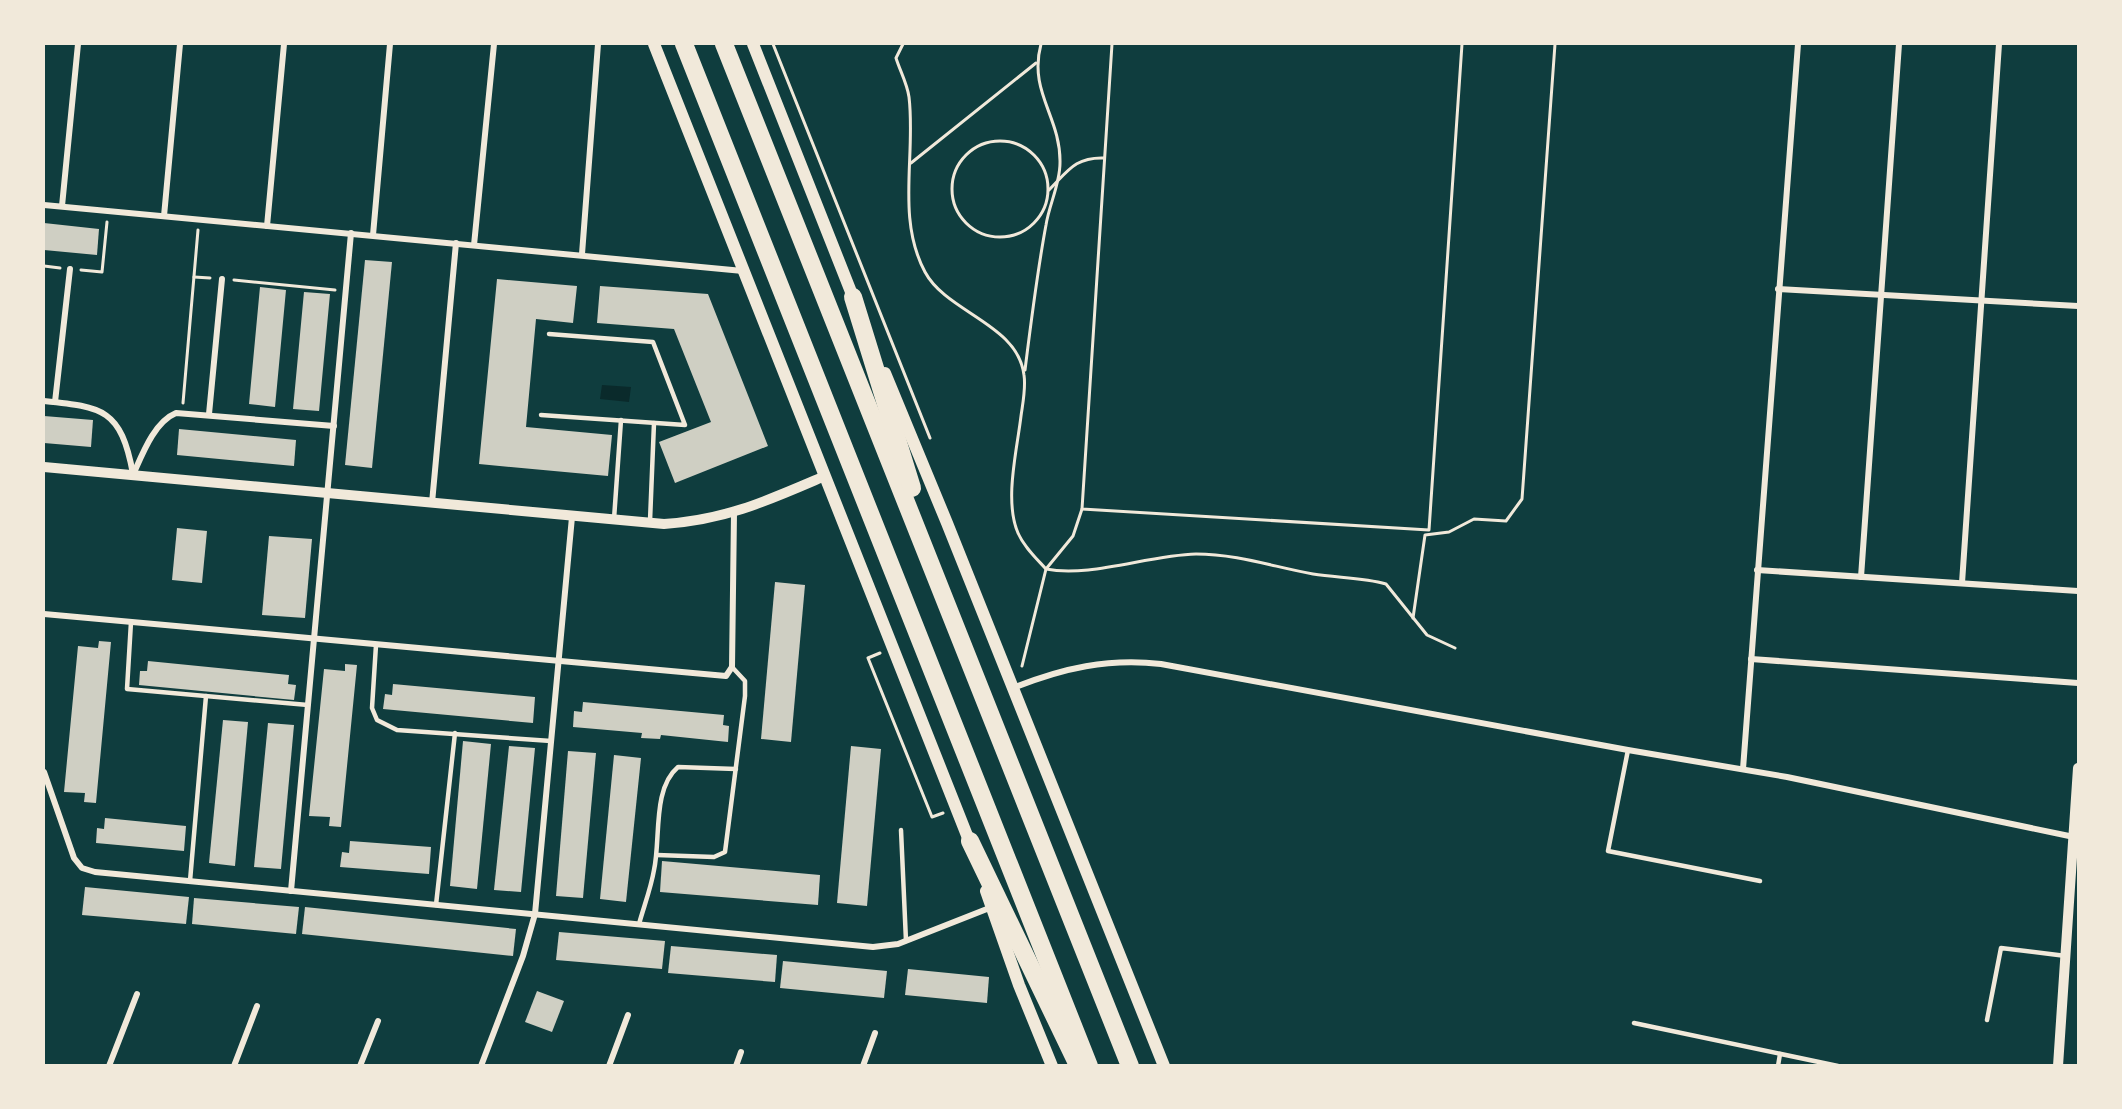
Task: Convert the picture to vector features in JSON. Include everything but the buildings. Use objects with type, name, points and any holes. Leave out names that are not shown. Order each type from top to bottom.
[{"type":"highway","points":[[684,44],[1089,1065]]},
{"type":"highway","points":[[724,44],[1130,1065]]},
{"type":"highway","points":[[853,297],[951,616]]},
{"type":"highway","points":[[970,841],[1079,1065]]},
{"type":"main road","points":[[654,44],[970,841],[992,908],[1052,1065]]},
{"type":"main road","points":[[753,44],[1164,1065]]},
{"type":"street","points":[[62,207],[78,44]]},
{"type":"street","points":[[164,216],[180,44]]},
{"type":"street","points":[[267,226],[284,44]]},
{"type":"street","points":[[373,235],[390,44]]},
{"type":"street","points":[[474,245],[494,44]]},
{"type":"street","points":[[582,254],[598,44]]},
{"type":"street","points":[[1743,770],[1798,44]]},
{"type":"street","points":[[1861,577],[1899,44]]},
{"type":"street","points":[[1962,583],[1999,44]]},
{"type":"street","points":[[44,205],[744,271]]},
{"type":"street","points":[[291,891],[351,234]]},
{"type":"street","points":[[432,502],[456,243]]},
{"type":"street","points":[[55,402],[70,269]]},
{"type":"street","points":[[209,414],[222,279]]},
{"type":"street","points":[[1778,289],[2079,306]]},
{"type":"street","points":[[44,401],[93,407],[107,415],[124,442],[134,475]]},
{"type":"street","points":[[134,475],[147,446],[165,419],[182,412],[334,426]]},
{"type":"street","points":[[44,467],[649,524],[691,522],[734,513],[825,476]]},
{"type":"street","points":[[44,614],[726,676],[732,667],[734,513]]},
{"type":"street","points":[[481,1065],[524,956],[535,915],[572,517]]},
{"type":"street","points":[[1757,570],[2079,591]]},
{"type":"street","points":[[1751,659],[2079,683]]},
{"type":"street","points":[[1014,688],[1083,665],[1141,662],[1257,680],[1743,770],[2074,837]]},
{"type":"street","points":[[2058,1065],[2079,768]]},
{"type":"street","points":[[44,772],[74,858],[82,868],[95,872],[873,947],[889,946],[992,908]]},
{"type":"street","points":[[109,1065],[137,994]]},
{"type":"street","points":[[234,1065],[256,1006]]},
{"type":"street","points":[[609,1065],[628,1016]]},
{"type":"street","points":[[360,1065],[378,1021]]},
{"type":"street","points":[[863,1065],[875,1033]]},
{"type":"street","points":[[736,1065],[741,1052]]},
{"type":"lane","points":[[541,415],[685,425],[653,342],[549,334]]},
{"type":"lane","points":[[614,521],[621,420]]},
{"type":"lane","points":[[649,524],[654,423]]},
{"type":"lane","points":[[131,622],[127,689],[308,705]]},
{"type":"lane","points":[[376,645],[372,708],[377,720],[397,730],[551,741]]},
{"type":"lane","points":[[657,855],[714,857],[725,852],[745,681],[732,667]]},
{"type":"lane","points":[[190,881],[206,696]]},
{"type":"lane","points":[[436,905],[454,733]]},
{"type":"lane","points":[[1628,750],[1608,851],[1760,881]]},
{"type":"lane","points":[[639,924],[657,855],[662,800],[672,772],[678,767],[736,770]]},
{"type":"lane","points":[[901,830],[906,940]]},
{"type":"lane","points":[[1987,1020],[2001,948],[2066,956]]},
{"type":"lane","points":[[1634,1023],[1838,1065]]},
{"type":"lane","points":[[1778,1065],[1780,1054]]},
{"type":"path","points":[[773,44],[930,439]]},
{"type":"path","points":[[903,44],[896,58],[909,94],[911,163],[908,194],[909,215],[917,252],[926,273],[942,292],[1005,341],[1018,358],[1024,375]]},
{"type":"path","points":[[1041,44],[1036,62],[1038,80],[1057,134],[1060,154],[1036,277],[1013,479],[1014,514],[1018,533],[1026,548],[1046,569],[1083,570],[1195,554],[1239,557],[1313,574],[1386,584],[1427,635],[1455,648]]},
{"type":"path","points":[[1017,657],[1021,668],[1046,569],[1072,536],[1082,509],[1112,44]]},
{"type":"path","points":[[1082,509],[1429,530],[1462,44]]},
{"type":"path","points":[[1413,618],[1425,535],[1449,532],[1474,519],[1506,521],[1522,499],[1555,44]]},
{"type":"path","points":[[911,163],[1036,62]]},
{"type":"path","points":[[1049,190],[1047,174],[1040,160],[1028,149],[1013,142],[997,141],[975,148],[958,165],[953,180],[952,195],[957,210],[966,223],[979,232],[994,237],[1010,237],[1025,230],[1038,220],[1046,206],[1049,190],[1078,161],[1090,157],[1105,158]]},
{"type":"path","points":[[102,272],[108,211]]},
{"type":"path","points":[[182,412],[199,219]]},
{"type":"path","points":[[194,277],[346,291]]},
{"type":"water","points":[[602,385],[631,387],[629,402],[600,399]]}]
